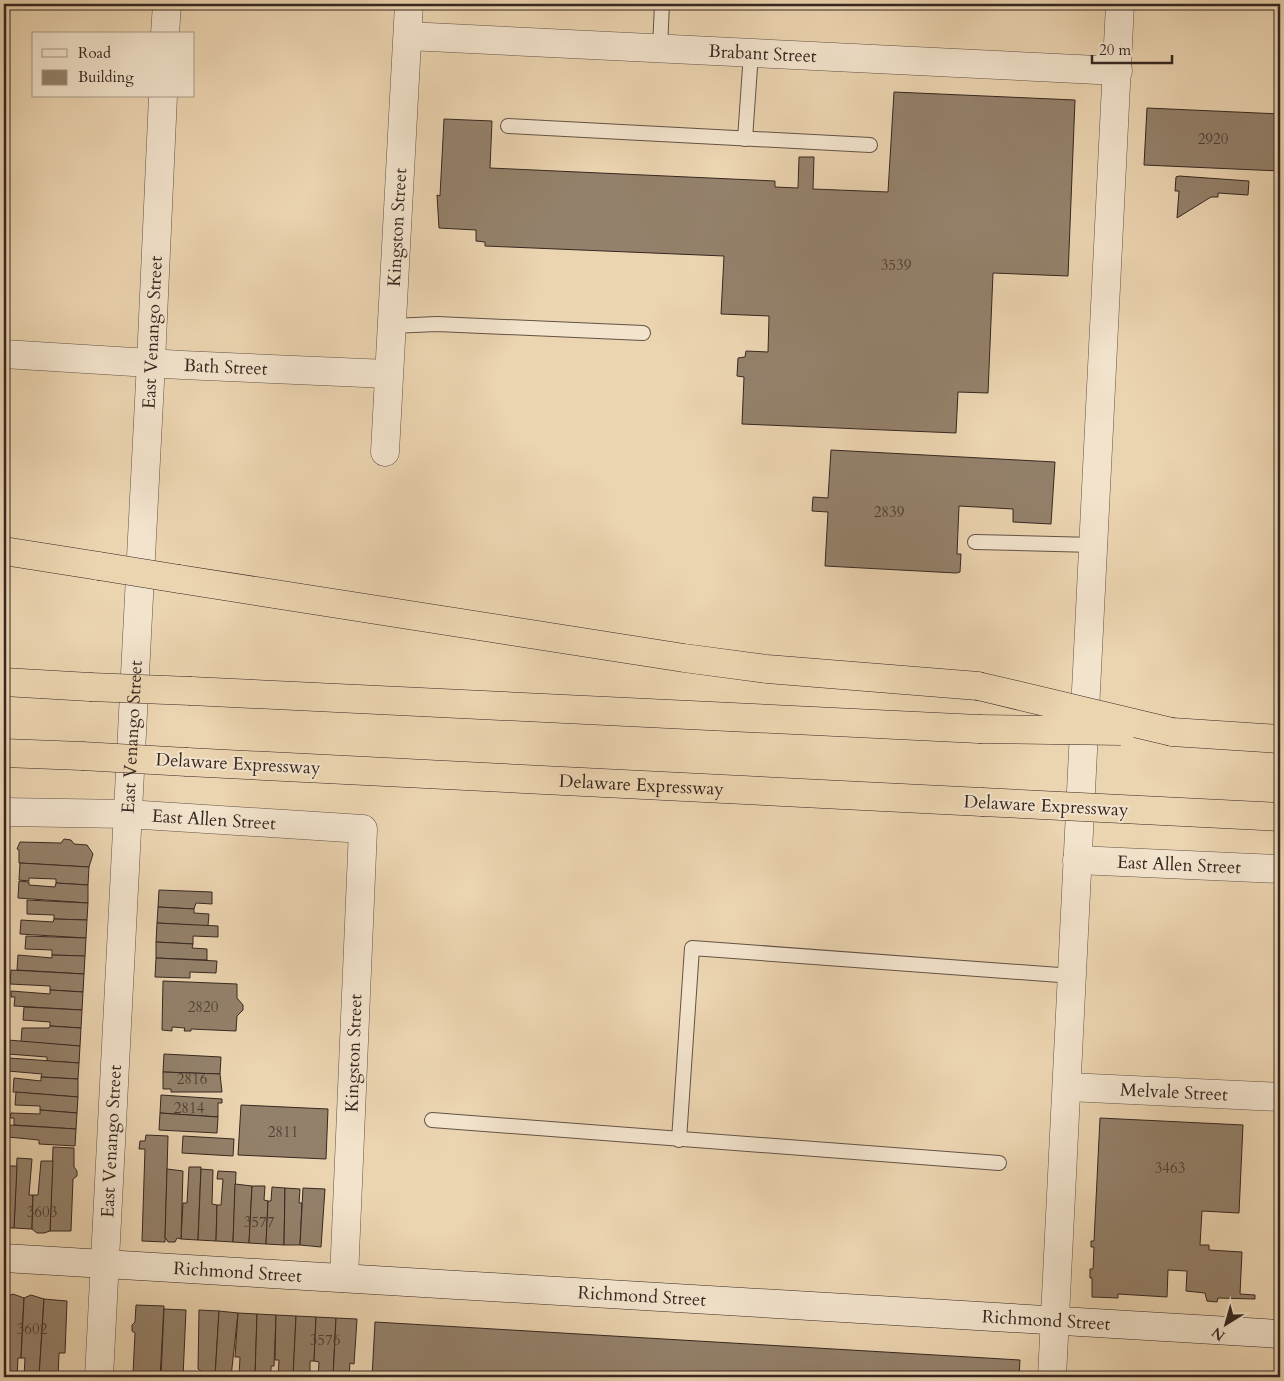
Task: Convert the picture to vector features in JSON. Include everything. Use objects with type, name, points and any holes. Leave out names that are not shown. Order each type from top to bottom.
[{"type":"highway","points":[[4,551],[684,658],[767,669],[978,686],[1172,732]]},
{"type":"highway","points":[[4,682],[980,729],[1172,732],[1280,740]]},
{"type":"highway","name":"Delaware Expressway","points":[[4,753],[1280,817]]},
{"type":"street","points":[[165,32],[167,4]]},
{"type":"street","name":"Kingston Street","points":[[385,452],[409,4]]},
{"type":"street","points":[[1052,1377],[1068,1087],[1120,4]]},
{"type":"street","name":"Brabant Street","points":[[408,36],[1118,72]]},
{"type":"street","name":"East Venango Street","points":[[99,1377],[163,98]]},
{"type":"street","name":"Bath Street","points":[[4,354],[192,366],[388,374]]},
{"type":"street","name":"East Allen Street","points":[[4,812],[127,814],[363,829]]},
{"type":"street","name":"Kingston Street","points":[[344,1278],[363,829]]},
{"type":"street","name":"East Allen Street","points":[[1078,860],[1280,869]]},
{"type":"street","name":"Melvale Street","points":[[1068,1087],[1280,1097]]},
{"type":"street","name":"Richmond Street","points":[[4,1258],[1280,1334]]},
{"type":"lane","points":[[660,48],[662,4]]},
{"type":"lane","points":[[745,139],[751,53]]},
{"type":"lane","points":[[508,126],[870,145]]},
{"type":"lane","points":[[391,326],[437,324],[643,333]]},
{"type":"lane","points":[[975,542],[1094,545]]},
{"type":"lane","points":[[679,1140],[692,948],[1073,976]]},
{"type":"lane","points":[[432,1120],[999,1163]]},
{"type":"building","points":[[894,92],[1075,100],[1068,276],[993,273],[988,393],[958,392],[956,433],[742,424],[744,377],[737,376],[738,358],[745,357],[746,351],[768,352],[769,316],[721,314],[724,256],[485,246],[485,242],[476,241],[476,230],[439,228],[437,195],[440,196],[444,119],[492,121],[490,168],[775,181],[775,187],[798,188],[799,157],[814,157],[813,189],[888,192]]},
{"type":"building","points":[[1147,108],[1280,114],[1280,171],[1144,165]]},
{"type":"building","points":[[1176,177],[1249,181],[1248,195],[1218,193],[1218,197],[1211,197],[1177,218],[1179,191],[1175,191]]},
{"type":"building","points":[[831,450],[1055,462],[1051,524],[1013,522],[1013,509],[959,506],[957,554],[961,554],[960,572],[825,566],[828,512],[812,511],[813,497],[828,498]]},
{"type":"building","points":[[64,839],[71,840],[74,844],[87,845],[93,854],[89,867],[19,863],[19,850],[17,849],[20,842],[61,843]]},
{"type":"building","points":[[20,863],[89,867],[88,885],[56,883],[56,879],[29,878],[29,881],[19,880]]},
{"type":"building","points":[[19,881],[29,882],[29,885],[55,887],[56,883],[88,885],[88,903],[18,898]]},
{"type":"building","points":[[159,890],[212,892],[212,904],[196,903],[194,909],[158,907]]},
{"type":"building","points":[[27,900],[88,903],[87,920],[54,919],[54,915],[27,914]]},
{"type":"building","points":[[158,907],[194,909],[194,913],[209,914],[208,926],[157,923]]},
{"type":"building","points":[[54,919],[87,920],[86,938],[20,934],[21,920],[53,922]]},
{"type":"building","points":[[157,923],[218,926],[218,937],[193,936],[193,944],[156,942]]},
{"type":"building","points":[[26,936],[86,938],[85,956],[52,955],[52,950],[25,949]]},
{"type":"building","points":[[156,942],[193,944],[192,948],[207,949],[207,960],[156,958]]},
{"type":"building","points":[[18,955],[52,958],[52,955],[85,956],[84,974],[17,970]]},
{"type":"building","points":[[156,958],[217,961],[216,973],[190,972],[190,978],[155,977]]},
{"type":"building","points":[[11,970],[84,974],[83,992],[50,990],[50,986],[10,984]]},
{"type":"building","points":[[163,981],[237,984],[237,998],[243,1005],[243,1010],[237,1016],[236,1031],[191,1029],[191,1031],[184,1031],[185,1028],[172,1027],[172,1031],[162,1030]]},
{"type":"building","points":[[50,990],[83,992],[82,1010],[14,1006],[15,997],[11,997],[11,991],[50,994]]},
{"type":"building","points":[[24,1007],[82,1010],[81,1028],[50,1026],[50,1022],[23,1020]]},
{"type":"building","points":[[50,1026],[81,1028],[80,1046],[21,1042],[22,1028],[49,1028]]},
{"type":"building","points":[[8,1040],[80,1046],[79,1063],[47,1061],[47,1057],[8,1054]]},
{"type":"building","points":[[164,1054],[221,1057],[220,1074],[163,1072]]},
{"type":"building","points":[[9,1058],[79,1063],[78,1079],[41,1077],[42,1074],[8,1071]]},
{"type":"building","points":[[163,1072],[220,1074],[222,1092],[171,1092],[171,1089],[163,1089]]},
{"type":"building","points":[[41,1077],[78,1079],[78,1097],[13,1092],[14,1078],[41,1081]]},
{"type":"building","points":[[16,1092],[78,1097],[77,1113],[40,1110],[40,1106],[15,1105]]},
{"type":"building","points":[[161,1095],[222,1099],[222,1103],[218,1103],[218,1117],[160,1113]]},
{"type":"building","points":[[241,1105],[328,1109],[326,1159],[238,1155]]},
{"type":"building","points":[[40,1110],[77,1113],[76,1129],[14,1125],[14,1118],[10,1118],[11,1113],[40,1114]]},
{"type":"building","points":[[160,1113],[218,1117],[217,1133],[159,1130]]},
{"type":"building","points":[[1100,1118],[1243,1125],[1239,1213],[1202,1211],[1200,1245],[1209,1245],[1209,1250],[1242,1252],[1240,1294],[1255,1295],[1255,1299],[1218,1298],[1217,1302],[1207,1301],[1205,1293],[1186,1291],[1187,1271],[1168,1270],[1167,1297],[1118,1294],[1118,1298],[1092,1297],[1090,1269],[1093,1269],[1094,1247],[1091,1247],[1091,1241],[1094,1241]]},
{"type":"building","points":[[9,1125],[76,1129],[75,1146],[39,1144],[39,1140],[8,1137]]},
{"type":"building","points":[[146,1135],[168,1136],[165,1242],[142,1241],[145,1149],[139,1149],[140,1141],[145,1141]]},
{"type":"building","points":[[183,1136],[234,1139],[233,1156],[182,1153]]},
{"type":"building","points":[[53,1147],[74,1148],[74,1167],[77,1171],[77,1176],[73,1179],[71,1231],[50,1231]]},
{"type":"building","points":[[17,1158],[32,1159],[29,1195],[33,1195],[32,1229],[14,1228]]},
{"type":"building","points":[[4,1161],[6,1161],[6,1166],[17,1166],[14,1228],[4,1228]]},
{"type":"building","points":[[41,1161],[53,1161],[50,1231],[37,1233],[32,1229],[33,1195],[38,1195]]},
{"type":"building","points":[[189,1167],[201,1167],[198,1240],[181,1239],[183,1203],[187,1203]]},
{"type":"building","points":[[167,1169],[183,1171],[181,1239],[177,1238],[175,1242],[168,1242],[165,1237]]},
{"type":"building","points":[[201,1169],[213,1170],[212,1204],[217,1205],[216,1241],[198,1240]]},
{"type":"building","points":[[218,1171],[236,1172],[233,1242],[216,1241],[217,1205],[221,1205],[223,1179],[217,1179]]},
{"type":"building","points":[[235,1184],[252,1186],[249,1243],[233,1242]]},
{"type":"building","points":[[252,1186],[265,1186],[264,1200],[268,1201],[266,1244],[249,1243]]},
{"type":"building","points":[[272,1187],[285,1188],[284,1245],[266,1244],[268,1201],[271,1201]]},
{"type":"building","points":[[285,1188],[300,1189],[299,1203],[302,1203],[300,1245],[284,1245]]},
{"type":"building","points":[[303,1188],[325,1189],[321,1247],[300,1245]]},
{"type":"building","points":[[13,1294],[24,1298],[21,1358],[18,1358],[17,1377],[4,1377],[6,1297]]},
{"type":"building","points":[[31,1295],[44,1299],[39,1377],[24,1377],[25,1358],[21,1358],[24,1298]]},
{"type":"building","points":[[44,1299],[67,1301],[65,1353],[59,1353],[58,1377],[39,1377]]},
{"type":"building","points":[[136,1305],[164,1306],[160,1377],[137,1377],[137,1374],[133,1374],[135,1333],[132,1331],[132,1325],[135,1322]]},
{"type":"building","points":[[164,1309],[186,1310],[183,1377],[161,1377]]},
{"type":"building","points":[[199,1310],[219,1311],[215,1377],[200,1377],[201,1371],[198,1369]]},
{"type":"building","points":[[219,1311],[238,1313],[231,1377],[215,1377]]},
{"type":"building","points":[[238,1313],[257,1314],[255,1377],[239,1377],[240,1357],[235,1357]]},
{"type":"building","points":[[257,1314],[276,1315],[274,1366],[271,1366],[271,1377],[255,1377]]},
{"type":"building","points":[[276,1315],[296,1316],[293,1377],[278,1377],[279,1360],[275,1360]]},
{"type":"building","points":[[296,1316],[316,1317],[314,1361],[310,1361],[310,1377],[293,1377]]},
{"type":"building","points":[[316,1317],[336,1318],[333,1377],[318,1377],[319,1362],[314,1361]]},
{"type":"building","points":[[336,1318],[357,1319],[354,1364],[350,1363],[349,1377],[333,1377]]},
{"type":"building","points":[[375,1322],[1020,1360],[1019,1377],[372,1377]]}]
